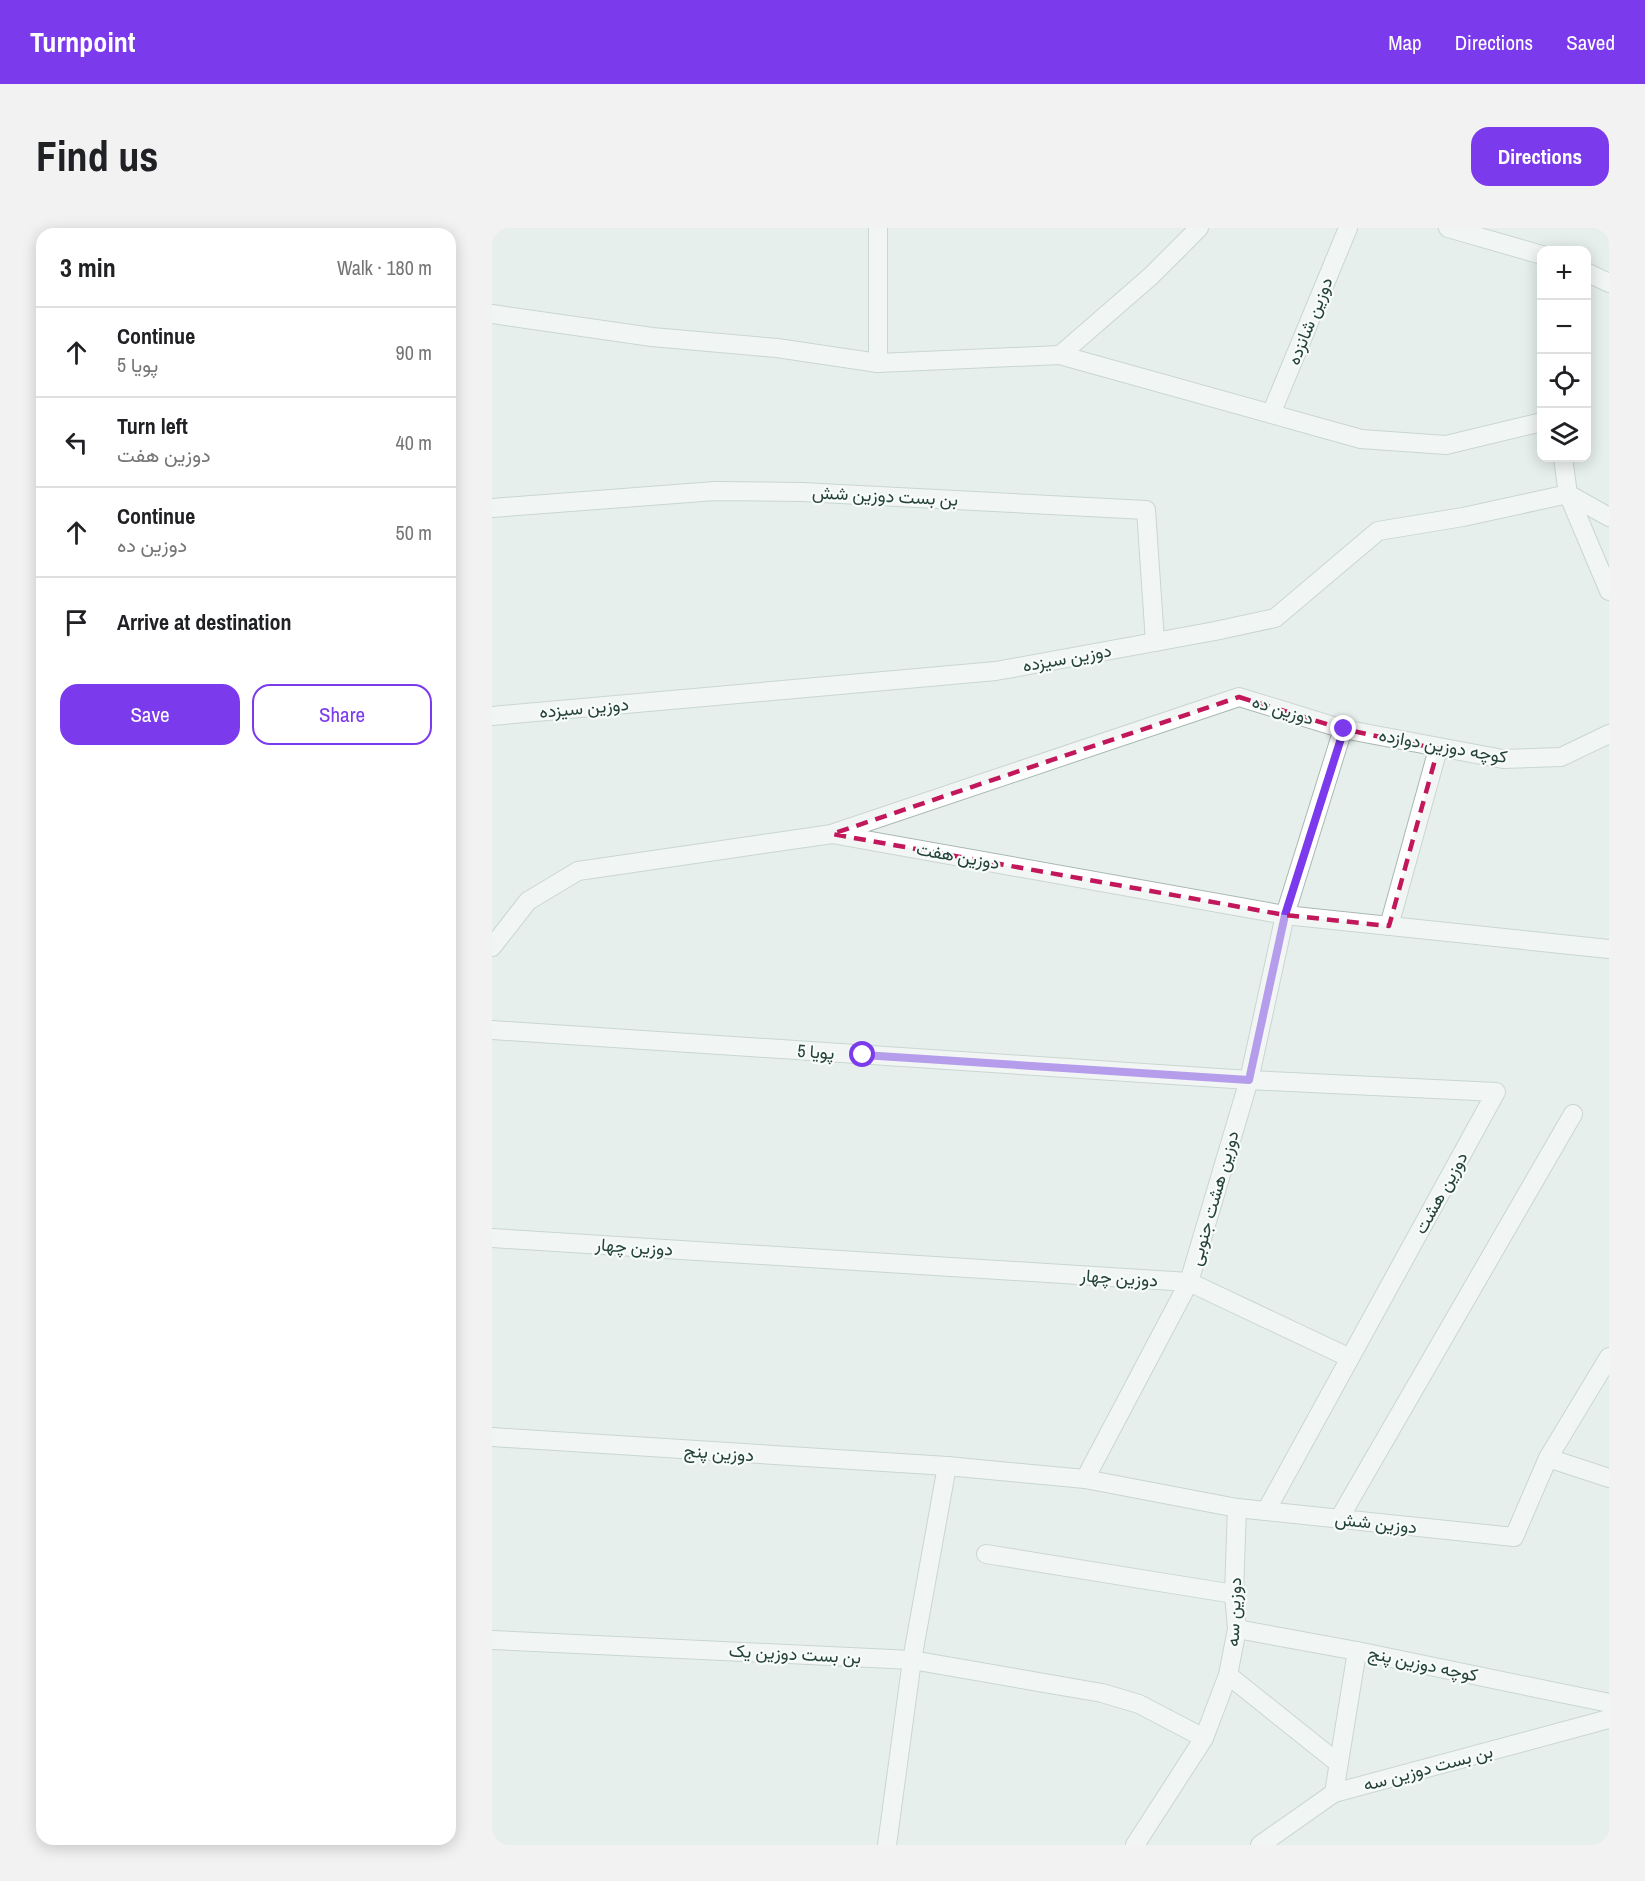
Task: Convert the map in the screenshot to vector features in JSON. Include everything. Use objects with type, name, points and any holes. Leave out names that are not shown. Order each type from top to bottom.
[{"type":"street","points":[[878,228],[878,363]]},
{"type":"street","points":[[1060,355],[1150,276],[1199,228]]},
{"type":"street","name":"دوزین شانزده","points":[[1271,414],[1348,228]]},
{"type":"street","points":[[1448,228],[1537,254]]},
{"type":"street","points":[[1591,275],[1609,283]]},
{"type":"street","points":[[492,314],[652,337],[777,348],[878,363],[1060,355],[1361,439],[1446,445],[1537,423]]},
{"type":"street","points":[[1564,462],[1569,494],[1609,591]]},
{"type":"street","name":"بن بست دوزین شش","points":[[492,508],[715,490],[802,492],[1146,510],[1155,642]]},
{"type":"street","points":[[1569,494],[1609,517]]},
{"type":"street","name":"دوزین سیزده","points":[[492,716],[996,670],[1275,618],[1378,531],[1463,517],[1569,494]]},
{"type":"street","name":"دوزین ده","points":[[832,834],[1239,697],[1344,729]]},
{"type":"street","points":[[1249,1080],[1285,915],[1344,729]]},
{"type":"street","name":"کوچه دوزین دوازده","points":[[1344,729],[1503,759],[1561,757],[1609,734]]},
{"type":"street","points":[[1389,926],[1438,748]]},
{"type":"street","name":"دوزین هفت","points":[[492,947],[528,901],[578,871],[832,834],[1285,915]]},
{"type":"street","points":[[1285,915],[1609,949]]},
{"type":"street","name":"پویا 5","points":[[492,1030],[1249,1080]]},
{"type":"street","name":"دوزین هشت جنوبی","points":[[1249,1080],[1189,1282],[1350,1358]]},
{"type":"street","name":"دوزین هشت","points":[[1249,1080],[1496,1092],[1266,1511]]},
{"type":"street","points":[[1339,1519],[1573,1114]]},
{"type":"street","name":"دوزین چهار","points":[[492,1238],[1189,1282],[1085,1479]]},
{"type":"street","points":[[1609,1357],[1548,1458],[1609,1478]]},
{"type":"street","name":"دوزین پنج","points":[[492,1437],[947,1466]]},
{"type":"street","name":"دوزین شش","points":[[1237,1508],[1514,1537],[1548,1458]]},
{"type":"street","points":[[886,1845],[912,1660],[947,1466],[1085,1479],[1237,1508]]},
{"type":"street","name":"دوزین سه","points":[[1135,1845],[1204,1738],[1228,1675],[1237,1629],[1234,1594],[1237,1508]]},
{"type":"street","points":[[986,1554],[1234,1594]]},
{"type":"street","name":"کوچه دوزین پنج","points":[[1237,1629],[1357,1651],[1609,1703]]},
{"type":"street","name":"بن بست دوزین یک","points":[[492,1640],[912,1660],[1102,1693],[1139,1704],[1204,1738]]},
{"type":"street","points":[[1334,1793],[1357,1651]]},
{"type":"street","points":[[1228,1675],[1338,1763]]},
{"type":"street","name":"بن بست دوزین سه","points":[[1260,1845],[1334,1793],[1609,1719]]},
{"type":"highlighted area","points":[[1239,697],[1343,729],[1438,749],[1389,926],[1285,915],[832,834]]},
{"type":"route","points":[[863,1055],[1249,1080],[1285,915],[1344,729]]}]
